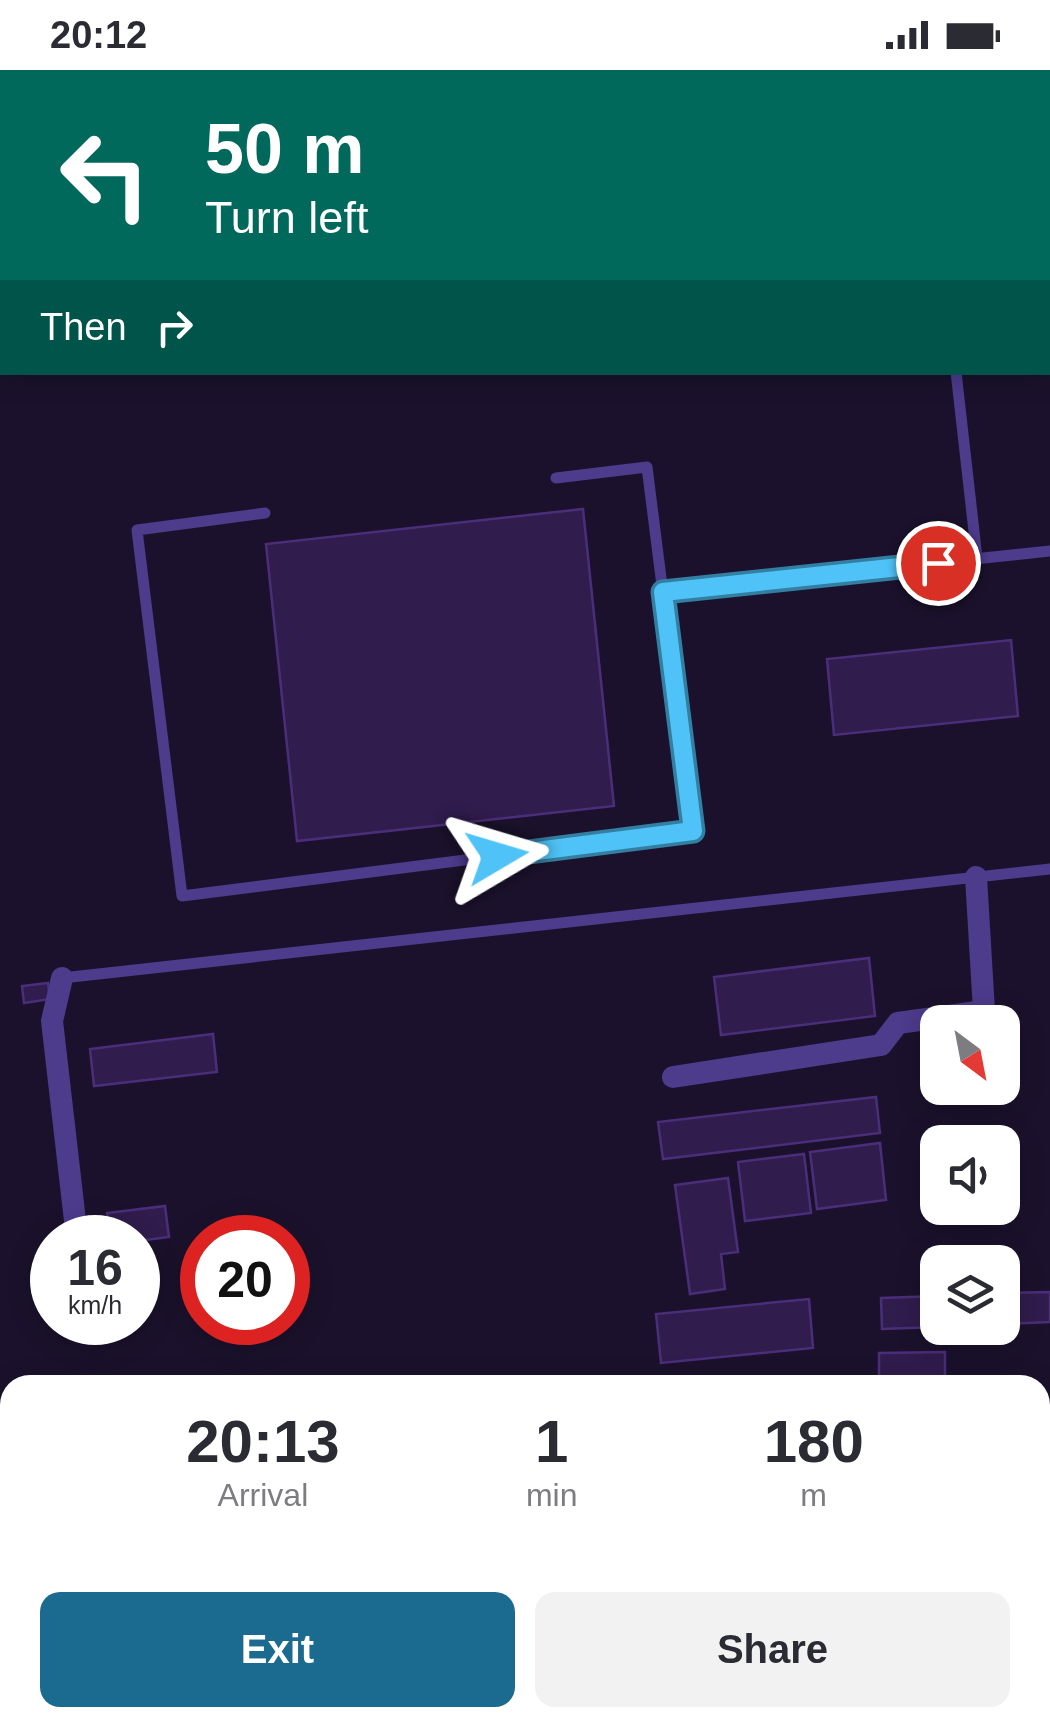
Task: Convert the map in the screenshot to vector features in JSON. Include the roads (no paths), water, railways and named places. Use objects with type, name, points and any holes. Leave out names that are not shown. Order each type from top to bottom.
[{"type":"street","points":[[673,1078],[881,1045],[898,1024],[984,1011],[976,877]]},
{"type":"street","points":[[62,978],[52,1021],[75,1215]]},
{"type":"lane","points":[[956,375],[977,558]]},
{"type":"lane","points":[[265,513],[137,530],[182,896],[693,831],[647,467],[556,478]]},
{"type":"lane","points":[[663,592],[1050,550]]},
{"type":"lane","points":[[62,978],[1050,869]]}]
